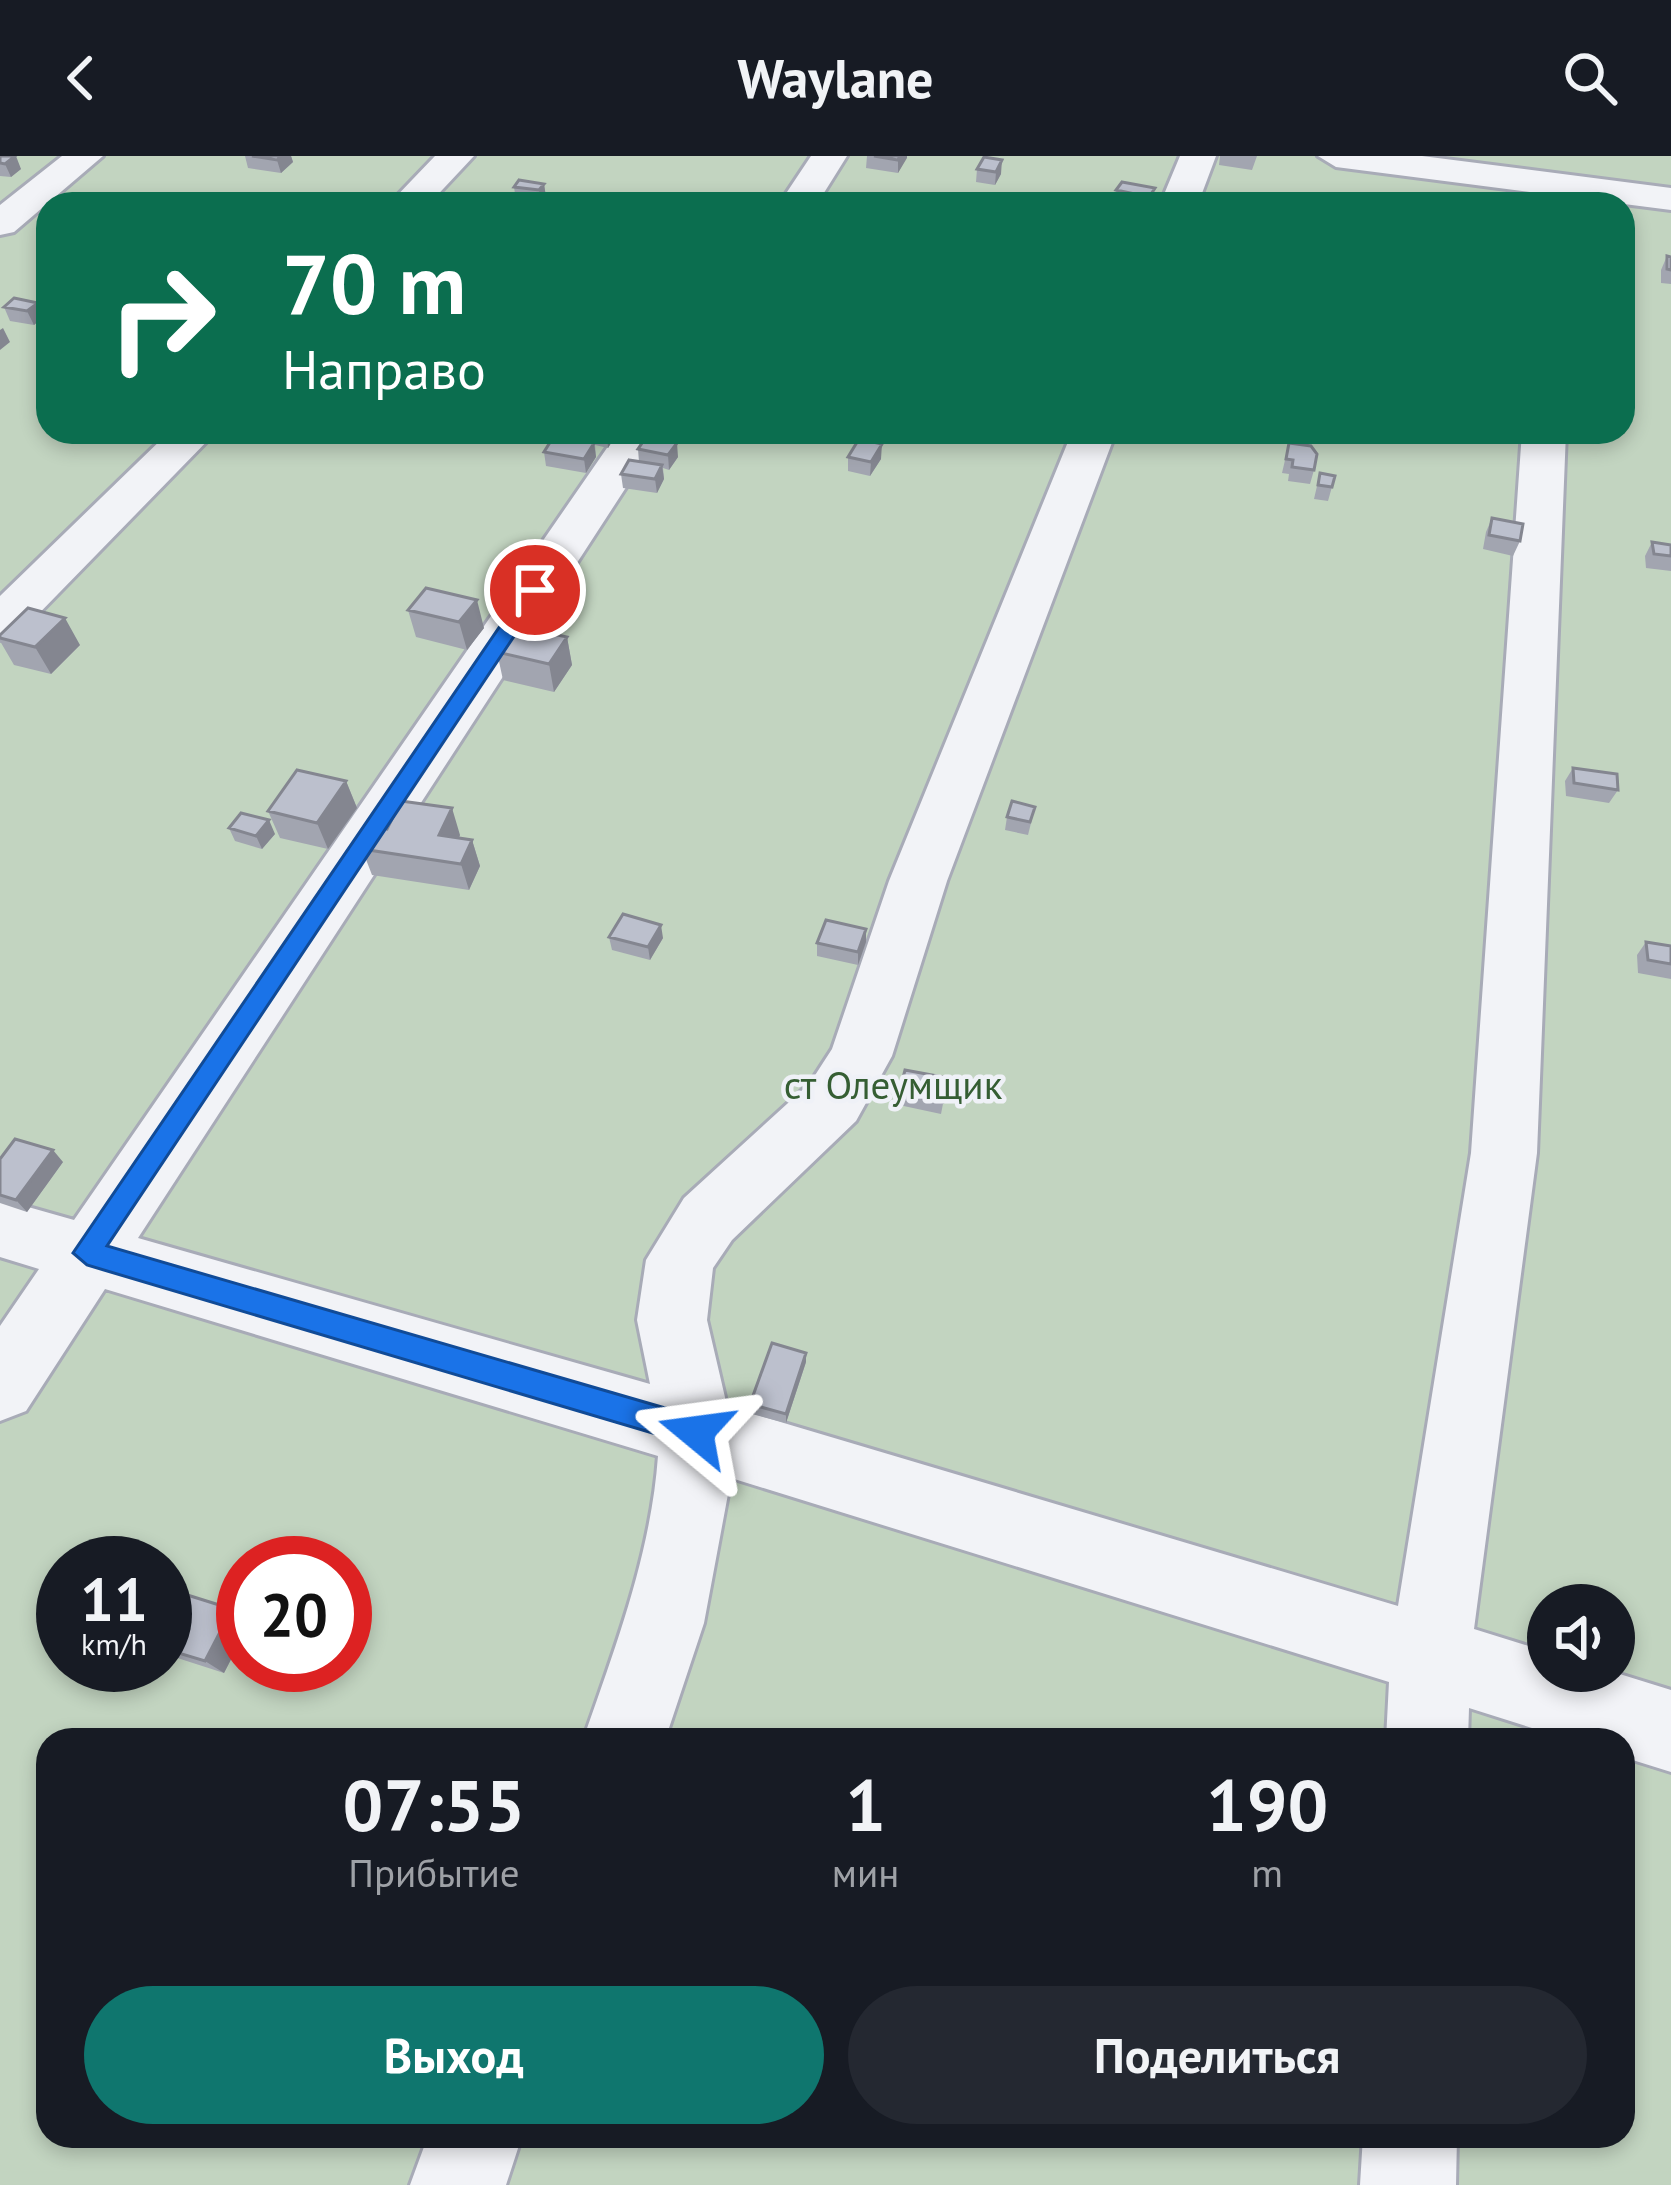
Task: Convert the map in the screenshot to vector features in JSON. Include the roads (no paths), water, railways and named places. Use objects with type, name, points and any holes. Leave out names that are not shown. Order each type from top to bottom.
[{"type":"lane","points":[[40,192],[85,156]]},
{"type":"lane","points":[[420,192],[456,156]]},
{"type":"lane","points":[[806,192],[829,156]]},
{"type":"lane","points":[[1184,192],[1198,156]]},
{"type":"lane","points":[[1336,156],[1626,192]]},
{"type":"lane","points":[[1635,193],[1671,199]]},
{"type":"lane","points":[[0,224],[36,195]]},
{"type":"lane","points":[[0,624],[182,444]]},
{"type":"lane","points":[[0,1387],[632,444]]},
{"type":"lane","points":[[628,1728],[680,1555],[693,1491],[696,1432],[672,1321],[680,1260],[708,1219],[832,1102],[861,1055],[918,881],[1089,444]]},
{"type":"lane","points":[[1427,1728],[1430,1655],[1504,1153],[1543,444]]},
{"type":"lane","points":[[0,1228],[696,1432],[1671,1731]]},
{"type":"lane","points":[[458,2185],[471,2148]]},
{"type":"lane","points":[[1408,2185],[1410,2148]]},
{"type":"park label","name":"ст Олеумщик","points":[[893,1085]]}]
